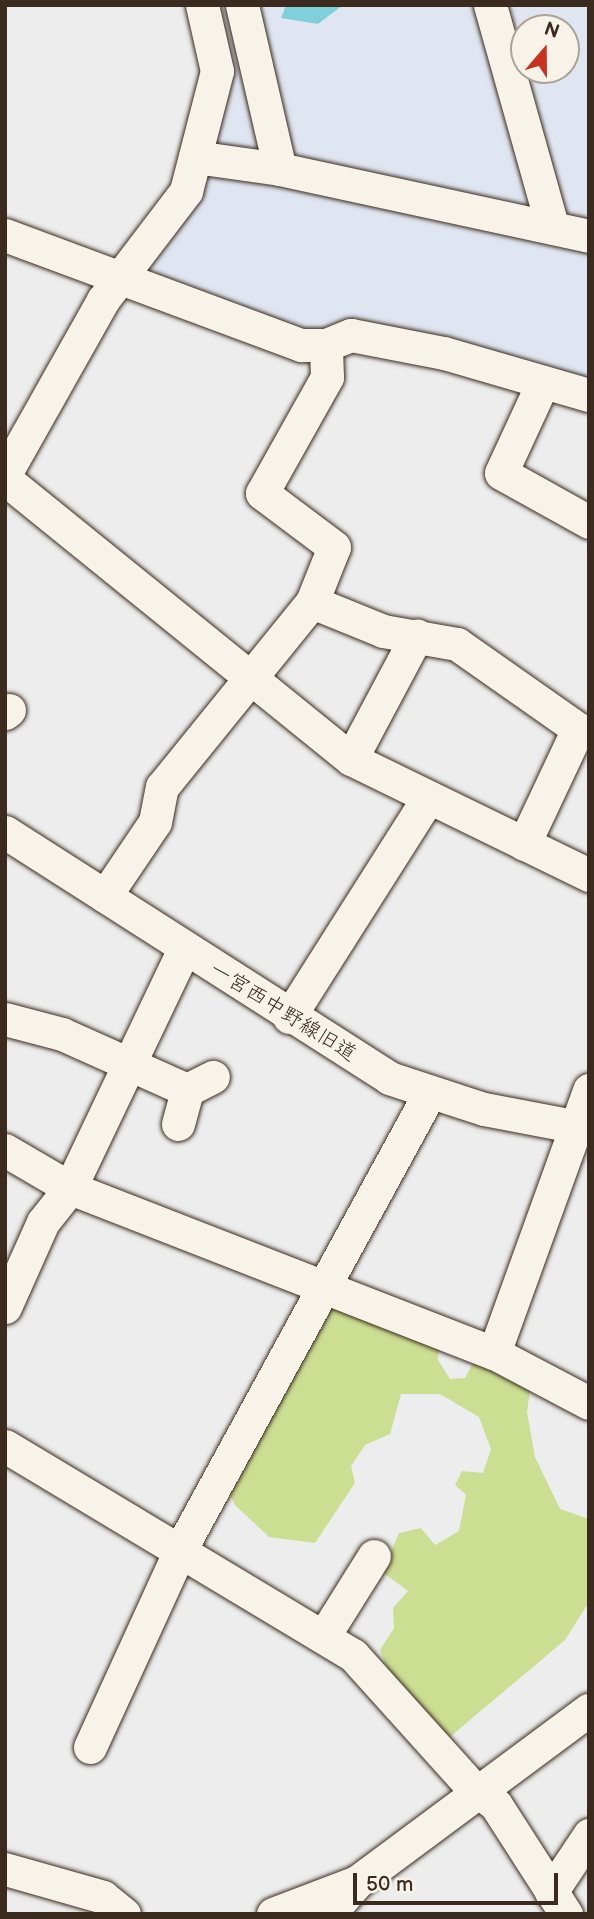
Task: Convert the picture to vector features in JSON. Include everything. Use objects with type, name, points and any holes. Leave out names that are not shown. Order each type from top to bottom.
[{"type":"street","points":[[202,5],[217,71],[186,191],[120,280],[5,476],[351,759],[589,875]]},
{"type":"street","points":[[242,5],[280,169]]},
{"type":"street","points":[[490,5],[552,226]]},
{"type":"street","points":[[195,157],[280,169],[589,236]]},
{"type":"street","points":[[5,235],[120,280],[301,345],[326,345],[351,335],[589,395]]},
{"type":"street","points":[[105,896],[155,822],[162,787],[312,602],[334,547],[262,493],[327,377],[326,345]]},
{"type":"street","points":[[543,382],[501,473],[589,522]]},
{"type":"street","points":[[312,602],[383,631],[457,644],[578,729],[524,844]]},
{"type":"street","points":[[351,759],[417,635]]},
{"type":"street","points":[[289,1017],[429,798]]},
{"type":"street","name":"一宮西中野線旧道","points":[[5,832],[289,1017],[389,1078],[429,1094],[582,1128]]},
{"type":"street","points":[[5,1307],[43,1222],[71,1188],[184,949]]},
{"type":"street","points":[[5,1019],[62,1034],[130,1067],[200,1083],[178,1124]]},
{"type":"street","points":[[494,1353],[582,1128],[589,1090]]},
{"type":"street","points":[[90,1747],[180,1550],[429,1094]]},
{"type":"street","points":[[5,1150],[71,1188],[322,1289],[494,1353],[589,1403]]},
{"type":"street","points":[[5,1446],[180,1550],[291,1620],[325,1634],[482,1795],[496,1805],[558,1903]]},
{"type":"street","points":[[325,1634],[374,1556]]},
{"type":"street","points":[[329,1914],[357,1882],[482,1795],[589,1710]]},
{"type":"street","points":[[558,1903],[589,1835]]},
{"type":"street","points":[[5,1869],[103,1897],[124,1914]]},
{"type":"street","points":[[273,1914],[357,1882]]},
{"type":"shaded area","points":[[217,5],[589,5],[589,379],[325,337],[156,282],[151,263]]},
{"type":"green space","points":[[326,1303],[441,1334],[438,1360],[450,1379],[465,1378],[474,1361],[532,1376],[527,1412],[535,1457],[560,1509],[589,1519],[589,1602],[565,1640],[451,1736],[426,1727],[396,1693],[380,1650],[394,1628],[393,1608],[408,1591],[382,1572],[399,1533],[421,1528],[435,1545],[459,1531],[466,1495],[455,1485],[462,1471],[483,1473],[491,1449],[479,1417],[440,1394],[401,1394],[390,1434],[365,1445],[351,1466],[355,1483],[315,1543],[269,1537],[235,1505],[227,1487]]},
{"type":"water","points":[[286,5],[343,5],[318,24],[281,18]]}]
